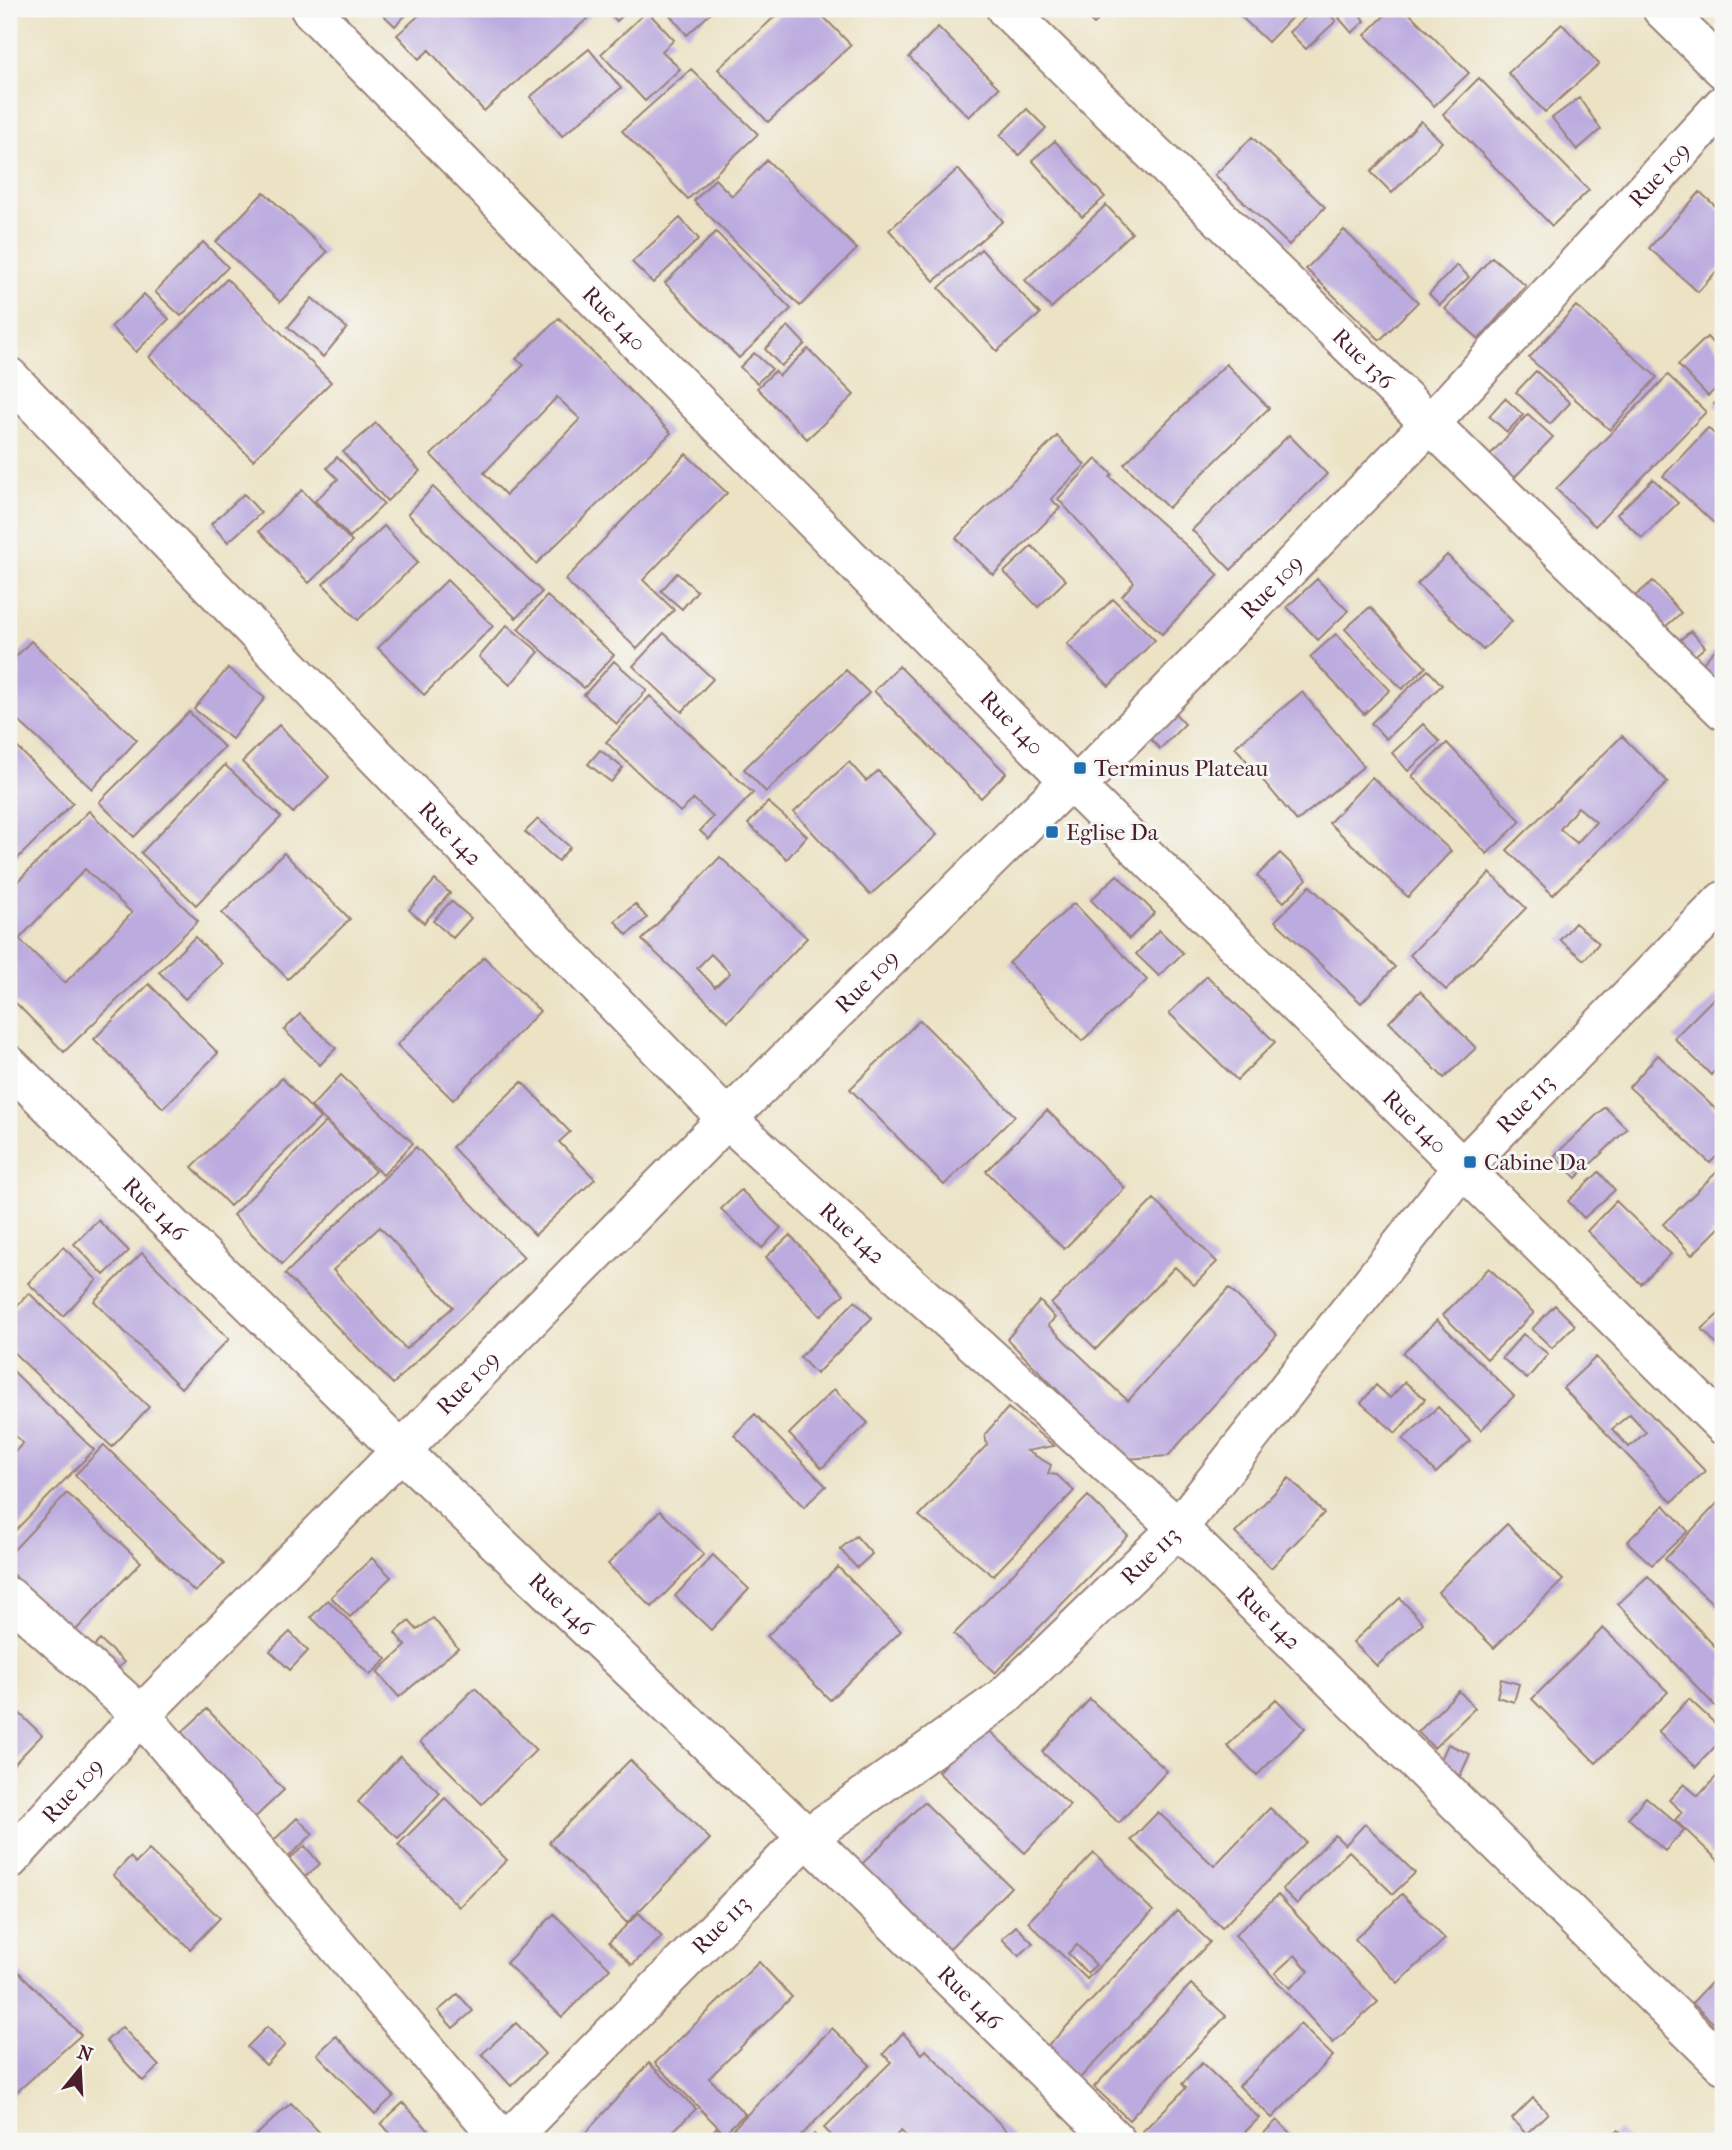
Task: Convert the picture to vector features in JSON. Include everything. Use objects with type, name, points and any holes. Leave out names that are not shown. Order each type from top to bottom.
[{"type":"street","name":"Rue 140","points":[[310,9],[1077,786],[1723,1425]]},
{"type":"street","name":"Rue 136","points":[[1006,9],[1723,710]]},
{"type":"street","points":[[1662,9],[1723,69]]},
{"type":"street","name":"Rue 109","points":[[9,1860],[141,1715],[727,1119],[1061,789],[1077,786],[1429,425],[1723,105]]},
{"type":"street","name":"Rue 142","points":[[9,377],[727,1119],[1178,1528],[1723,2064]]},
{"type":"street","name":"Rue 113","points":[[505,2141],[807,1837],[1004,1697],[1178,1528],[1462,1168],[1723,901]]},
{"type":"street","name":"Rue 146","points":[[9,1065],[402,1451],[807,1837],[1116,2141]]},
{"type":"street","points":[[9,1597],[141,1715],[505,2141]]},
{"type":"building","points":[[377,9],[412,9],[395,26]]},
{"type":"building","points":[[426,9],[596,11],[484,111],[429,50],[419,59],[397,35]]},
{"type":"building","points":[[605,9],[629,9],[617,21]]},
{"type":"building","points":[[665,9],[709,9],[712,12],[687,35]]},
{"type":"building","points":[[783,9],[816,9],[851,45],[768,122],[718,69]]},
{"type":"building","points":[[1079,9],[1110,9],[1094,24]]},
{"type":"building","points":[[1233,9],[1300,9],[1268,42]]},
{"type":"building","points":[[1315,9],[1324,9],[1336,21],[1306,49],[1289,32]]},
{"type":"building","points":[[1350,9],[1355,9],[1365,21],[1352,33],[1339,18]]},
{"type":"building","points":[[1391,9],[1405,9],[1469,73],[1434,106],[1365,35]]},
{"type":"building","points":[[647,11],[674,40],[662,51],[680,69],[645,101],[601,54]]},
{"type":"building","points":[[1562,24],[1599,64],[1545,112],[1508,73]]},
{"type":"building","points":[[938,27],[999,88],[969,117],[909,57]]},
{"type":"building","points":[[589,49],[621,88],[562,136],[530,97]]},
{"type":"building","points":[[691,69],[758,134],[688,199],[622,131]]},
{"type":"building","points":[[1479,78],[1589,190],[1552,226],[1443,114]]},
{"type":"building","points":[[1579,98],[1601,129],[1577,150],[1552,118]]},
{"type":"building","points":[[1027,109],[1046,128],[1019,155],[1000,135]]},
{"type":"building","points":[[1421,121],[1442,142],[1392,193],[1371,172]]},
{"type":"building","points":[[1252,137],[1325,207],[1289,245],[1215,175]]},
{"type":"building","points":[[1055,141],[1105,197],[1082,217],[1032,160]]},
{"type":"building","points":[[767,160],[857,249],[800,306],[694,201],[715,179],[732,196]]},
{"type":"building","points":[[958,169],[1003,221],[934,281],[889,230]]},
{"type":"building","points":[[264,192],[327,252],[280,302],[216,242]]},
{"type":"building","points":[[1700,192],[1723,213],[1723,264],[1698,292],[1649,248]]},
{"type":"building","points":[[1106,205],[1132,233],[1051,308],[1025,280]]},
{"type":"building","points":[[680,218],[699,239],[653,283],[632,262]]},
{"type":"building","points":[[1344,230],[1418,302],[1380,340],[1306,269]]},
{"type":"building","points":[[716,232],[791,309],[739,358],[665,283]]},
{"type":"building","points":[[203,242],[228,267],[181,316],[155,292]]},
{"type":"building","points":[[981,249],[1040,314],[997,351],[939,288]]},
{"type":"building","points":[[1492,257],[1526,286],[1479,339],[1445,309]]},
{"type":"building","points":[[1457,265],[1469,277],[1440,305],[1429,294]]},
{"type":"building","points":[[227,279],[331,382],[253,460],[149,357]]},
{"type":"building","points":[[144,294],[169,319],[136,352],[111,327]]},
{"type":"building","points":[[312,298],[347,328],[323,357],[288,327]]},
{"type":"building","points":[[1576,306],[1657,377],[1610,430],[1529,358]]},
{"type":"building","points":[[559,318],[671,433],[536,564],[431,455],[524,365],[516,359]],"holes":[[[557,397],[580,419],[506,495],[484,473]]]},
{"type":"building","points":[[788,326],[805,344],[781,366],[765,349]]},
{"type":"building","points":[[1707,337],[1723,354],[1723,382],[1708,396],[1678,365]]},
{"type":"building","points":[[808,349],[854,395],[807,439],[757,388],[775,371],[779,376]]},
{"type":"building","points":[[754,353],[772,369],[757,383],[740,367]]},
{"type":"building","points":[[1226,364],[1269,408],[1168,508],[1124,464]]},
{"type":"building","points":[[1536,371],[1570,403],[1550,424],[1516,392]]},
{"type":"building","points":[[1668,375],[1706,412],[1595,526],[1556,489]]},
{"type":"building","points":[[1723,395],[1723,413],[1714,404]]},
{"type":"building","points":[[1505,398],[1523,415],[1507,432],[1489,416]]},
{"type":"building","points":[[1528,414],[1553,437],[1512,480],[1488,457]]},
{"type":"building","points":[[376,423],[420,471],[387,501],[343,452]]},
{"type":"building","points":[[1708,428],[1723,442],[1723,513],[1714,523],[1663,476]]},
{"type":"building","points":[[1289,435],[1327,474],[1231,570],[1192,530]]},
{"type":"building","points":[[1057,436],[1085,465],[1051,499],[1060,508],[993,575],[956,538]]},
{"type":"building","points":[[686,454],[727,493],[643,580],[674,610],[637,649],[565,580]]},
{"type":"building","points":[[337,457],[384,504],[350,537],[315,501],[338,479],[327,468]]},
{"type":"building","points":[[1096,459],[1112,474],[1110,477],[1219,575],[1162,634],[1122,596],[1134,582],[1058,499]]},
{"type":"building","points":[[1653,479],[1678,503],[1642,538],[1617,514]]},
{"type":"building","points":[[433,487],[542,592],[516,618],[408,514]]},
{"type":"building","points":[[302,490],[352,542],[309,583],[259,531]]},
{"type":"building","points":[[244,494],[261,513],[228,542],[211,524]]},
{"type":"building","points":[[384,526],[418,562],[358,620],[323,584]]},
{"type":"building","points":[[1032,546],[1066,580],[1038,607],[1004,572]]},
{"type":"building","points":[[1447,555],[1512,621],[1483,650],[1417,584]]},
{"type":"building","points":[[677,573],[697,591],[682,609],[661,591]]},
{"type":"building","points":[[1317,579],[1348,611],[1318,640],[1287,607]]},
{"type":"building","points":[[447,580],[493,626],[424,695],[378,648]]},
{"type":"building","points":[[1653,581],[1681,613],[1664,628],[1635,596]]},
{"type":"building","points":[[547,596],[614,655],[584,688],[518,629]]},
{"type":"building","points":[[1113,599],[1155,640],[1109,686],[1067,644]]},
{"type":"building","points":[[1370,607],[1426,667],[1402,689],[1345,629]]},
{"type":"building","points":[[507,625],[539,652],[510,685],[479,657]]},
{"type":"building","points":[[1691,631],[1705,647],[1689,661],[1675,644]]},
{"type":"building","points":[[664,633],[713,679],[682,712],[633,666]]},
{"type":"building","points":[[1336,634],[1390,690],[1364,714],[1310,657]]},
{"type":"building","points":[[31,641],[137,740],[92,789],[9,712],[9,664]]},
{"type":"building","points":[[1723,641],[1723,688],[1700,666]]},
{"type":"building","points":[[614,661],[647,690],[617,724],[584,695]]},
{"type":"building","points":[[899,666],[1006,773],[981,798],[874,691]]},
{"type":"building","points":[[228,668],[265,698],[232,739],[194,709]]},
{"type":"building","points":[[846,670],[869,693],[766,792],[744,769]]},
{"type":"building","points":[[1428,670],[1442,685],[1386,739],[1371,723]]},
{"type":"building","points":[[1302,692],[1364,766],[1297,821],[1235,747]]},
{"type":"building","points":[[650,696],[753,793],[709,839],[700,831],[713,817],[694,799],[680,812],[606,742]]},
{"type":"building","points":[[1171,709],[1185,724],[1160,749],[1145,733]]},
{"type":"building","points":[[189,712],[224,747],[134,837],[99,802]]},
{"type":"building","points":[[1423,724],[1440,742],[1408,771],[1392,753]]},
{"type":"building","points":[[279,725],[329,777],[293,813],[242,762]]},
{"type":"building","points":[[1622,736],[1668,782],[1553,895],[1507,850]],"holes":[[[1578,807],[1596,822],[1577,843],[1560,829]]]},
{"type":"building","points":[[9,739],[73,803],[9,867]]},
{"type":"building","points":[[1447,743],[1521,821],[1487,854],[1412,776]]},
{"type":"building","points":[[600,750],[623,768],[611,782],[588,764]]},
{"type":"building","points":[[849,762],[866,781],[878,771],[937,835],[870,895],[794,812]]},
{"type":"building","points":[[225,765],[281,817],[196,905],[141,853]]},
{"type":"building","points":[[1372,777],[1451,851],[1408,897],[1329,823]]},
{"type":"building","points":[[768,802],[807,836],[787,859],[748,824]]},
{"type":"building","points":[[89,811],[198,921],[64,1052],[9,996],[9,890]],"holes":[[[85,869],[132,913],[65,983],[19,939]]]},
{"type":"building","points":[[538,819],[570,847],[558,861],[525,832]]},
{"type":"building","points":[[284,853],[350,919],[288,979],[222,913]]},
{"type":"building","points":[[1280,853],[1307,879],[1284,902],[1257,876]]},
{"type":"building","points":[[720,857],[807,938],[728,1021],[642,940]],"holes":[[[711,954],[730,973],[715,987],[697,968]]]},
{"type":"building","points":[[1490,873],[1526,908],[1446,990],[1410,955]]},
{"type":"building","points":[[1117,875],[1155,913],[1129,939],[1091,900]]},
{"type":"building","points":[[435,880],[450,893],[424,923],[409,910]]},
{"type":"building","points":[[1310,886],[1395,967],[1361,1003],[1275,921]]},
{"type":"building","points":[[451,901],[471,918],[453,938],[433,921]]},
{"type":"building","points":[[1074,903],[1147,980],[1082,1041],[1009,963]]},
{"type":"building","points":[[635,904],[647,918],[627,935],[615,921]]},
{"type":"building","points":[[1575,923],[1599,943],[1584,960],[1560,940]]},
{"type":"building","points":[[1159,930],[1183,953],[1159,976],[1136,954]]},
{"type":"building","points":[[195,937],[222,964],[185,999],[159,972]]},
{"type":"building","points":[[484,957],[540,1011],[453,1100],[397,1045]]},
{"type":"building","points":[[1207,976],[1275,1042],[1237,1080],[1169,1013]]},
{"type":"building","points":[[149,984],[218,1053],[163,1108],[94,1039]]},
{"type":"building","points":[[1723,989],[1723,1062],[1711,1075],[1674,1038]]},
{"type":"building","points":[[1420,991],[1476,1048],[1444,1078],[1389,1022]]},
{"type":"building","points":[[300,1014],[336,1048],[320,1065],[284,1030]]},
{"type":"building","points":[[920,1020],[1015,1116],[944,1185],[850,1089]]},
{"type":"building","points":[[1658,1055],[1723,1116],[1723,1150],[1710,1163],[1629,1087]]},
{"type":"building","points":[[341,1075],[413,1143],[383,1175],[311,1107]]},
{"type":"building","points":[[282,1078],[320,1118],[230,1206],[192,1167]]},
{"type":"building","points":[[522,1082],[570,1132],[559,1142],[595,1179],[535,1235],[452,1147]]},
{"type":"building","points":[[1605,1107],[1627,1129],[1576,1178],[1554,1156]]},
{"type":"building","points":[[1047,1110],[1125,1188],[1064,1249],[986,1171]]},
{"type":"building","points":[[326,1122],[375,1171],[282,1264],[233,1215]]},
{"type":"building","points":[[416,1147],[524,1257],[393,1384],[285,1274]],"holes":[[[380,1227],[453,1307],[406,1349],[333,1270]]]},
{"type":"building","points":[[1723,1166],[1723,1224],[1692,1255],[1663,1224]]},
{"type":"building","points":[[1599,1172],[1615,1190],[1584,1218],[1568,1201]]},
{"type":"building","points":[[741,1190],[781,1228],[762,1248],[721,1209]]},
{"type":"building","points":[[1154,1199],[1217,1262],[1194,1285],[1175,1267],[1096,1349],[1051,1304]]},
{"type":"building","points":[[1616,1201],[1671,1254],[1641,1284],[1587,1231]]},
{"type":"building","points":[[98,1220],[129,1251],[104,1275],[74,1244]]},
{"type":"building","points":[[790,1235],[844,1294],[820,1316],[766,1257]]},
{"type":"building","points":[[63,1247],[97,1280],[63,1316],[28,1283]]},
{"type":"building","points":[[142,1253],[229,1339],[181,1388],[94,1301]]},
{"type":"building","points":[[1489,1268],[1534,1313],[1487,1359],[1443,1315]]},
{"type":"building","points":[[1229,1288],[1277,1335],[1168,1456],[1125,1459],[1007,1339],[1040,1301],[1055,1318],[1048,1325],[1128,1401]]},
{"type":"building","points":[[29,1293],[149,1407],[112,1447],[9,1348],[9,1314]]},
{"type":"building","points":[[855,1301],[872,1318],[816,1374],[800,1357]]},
{"type":"building","points":[[1555,1305],[1575,1325],[1552,1348],[1532,1329]]},
{"type":"building","points":[[1723,1310],[1723,1351],[1702,1329]]},
{"type":"building","points":[[1437,1320],[1514,1396],[1481,1430],[1403,1353]]},
{"type":"building","points":[[1523,1334],[1548,1354],[1527,1379],[1502,1358]]},
{"type":"building","points":[[1596,1357],[1705,1471],[1672,1502],[1563,1388]],"holes":[[[1630,1414],[1646,1432],[1629,1447],[1612,1429]]]},
{"type":"building","points":[[9,1367],[94,1450],[9,1537],[9,1458],[23,1443],[9,1430]]},
{"type":"building","points":[[1405,1382],[1425,1399],[1396,1433],[1361,1403],[1376,1385],[1390,1398]]},
{"type":"building","points":[[834,1389],[868,1423],[822,1468],[789,1434]]},
{"type":"building","points":[[1438,1407],[1470,1441],[1436,1473],[1403,1439]]},
{"type":"building","points":[[1008,1408],[1054,1446],[1027,1451],[1051,1465],[1048,1474],[1057,1475],[1074,1491],[993,1576],[919,1516],[987,1445],[985,1434]]},
{"type":"building","points":[[755,1414],[826,1486],[804,1507],[734,1435]]},
{"type":"building","points":[[104,1445],[224,1563],[195,1592],[75,1475]]},
{"type":"building","points":[[1289,1478],[1324,1513],[1271,1568],[1235,1533]]},
{"type":"building","points":[[67,1493],[141,1562],[74,1632],[9,1571],[9,1555]]},
{"type":"building","points":[[1088,1496],[1128,1536],[995,1673],[954,1634]]},
{"type":"building","points":[[1723,1497],[1723,1613],[1665,1559]]},
{"type":"building","points":[[1664,1505],[1688,1531],[1652,1565],[1627,1542]]},
{"type":"building","points":[[660,1511],[704,1554],[652,1607],[608,1564]]},
{"type":"building","points":[[1507,1524],[1563,1580],[1494,1648],[1438,1592]]},
{"type":"building","points":[[856,1536],[872,1554],[857,1568],[840,1549]]},
{"type":"building","points":[[713,1555],[749,1589],[711,1630],[675,1596]]},
{"type":"building","points":[[372,1558],[391,1577],[350,1617],[331,1597]]},
{"type":"building","points":[[838,1567],[901,1631],[830,1700],[767,1636]]},
{"type":"building","points":[[1648,1576],[1723,1655],[1723,1700],[1716,1707],[1618,1604]]},
{"type":"building","points":[[1400,1598],[1423,1623],[1377,1666],[1353,1642]]},
{"type":"building","points":[[328,1600],[387,1659],[370,1675],[311,1617]]},
{"type":"building","points":[[433,1618],[458,1648],[399,1697],[377,1672],[406,1646],[395,1633],[409,1621],[417,1630]]},
{"type":"building","points":[[1603,1628],[1668,1692],[1596,1763],[1532,1699]]},
{"type":"building","points":[[290,1632],[308,1651],[290,1670],[270,1651]]},
{"type":"building","points":[[100,1640],[124,1662],[107,1680],[83,1658]]},
{"type":"building","points":[[1501,1679],[1519,1684],[1514,1702],[1497,1697]]},
{"type":"building","points":[[475,1688],[536,1750],[482,1804],[420,1742]]},
{"type":"building","points":[[1459,1691],[1475,1708],[1434,1748],[1418,1732]]},
{"type":"building","points":[[1090,1699],[1167,1771],[1119,1823],[1042,1752]]},
{"type":"building","points":[[1276,1699],[1305,1728],[1257,1775],[1227,1746]]},
{"type":"building","points":[[1689,1699],[1723,1731],[1723,1738],[1696,1767],[1658,1732]]},
{"type":"building","points":[[9,1703],[42,1735],[13,1765],[9,1761]]},
{"type":"building","points":[[207,1709],[284,1790],[246,1826],[169,1744]]},
{"type":"building","points":[[982,1724],[1070,1805],[1025,1853],[938,1772]]},
{"type":"building","points":[[1448,1744],[1470,1754],[1460,1776],[1438,1766]]},
{"type":"building","points":[[400,1756],[440,1793],[398,1838],[358,1802]]},
{"type":"building","points":[[630,1760],[710,1839],[627,1923],[549,1842]]},
{"type":"building","points":[[1718,1775],[1723,1781],[1723,1865],[1675,1820],[1682,1812],[1669,1800],[1684,1784],[1698,1796]]},
{"type":"building","points":[[1646,1797],[1684,1830],[1665,1851],[1628,1818]]},
{"type":"building","points":[[445,1798],[507,1860],[459,1907],[398,1845]]},
{"type":"building","points":[[924,1802],[1011,1887],[948,1950],[861,1865]]},
{"type":"building","points":[[1270,1808],[1306,1842],[1222,1928],[1131,1840],[1158,1812],[1214,1866]]},
{"type":"building","points":[[297,1818],[313,1834],[287,1858],[272,1842]]},
{"type":"building","points":[[1365,1824],[1415,1873],[1393,1894],[1349,1851],[1297,1904],[1282,1889],[1335,1835],[1345,1845]]},
{"type":"building","points":[[305,1846],[320,1864],[305,1877],[289,1859]]},
{"type":"building","points":[[149,1850],[220,1918],[190,1949],[113,1875],[130,1857],[136,1863]]},
{"type":"building","points":[[1094,1853],[1153,1911],[1087,1979],[1028,1922]],"holes":[[[1077,1945],[1096,1965],[1087,1973],[1068,1953]]]},
{"type":"building","points":[[1402,1894],[1445,1939],[1398,1983],[1355,1939]]},
{"type":"building","points":[[1278,1895],[1378,2002],[1333,2043],[1235,1935]],"holes":[[[1295,1955],[1309,1971],[1290,1988],[1275,1973]]]},
{"type":"building","points":[[1177,1911],[1210,1942],[1079,2079],[1046,2048]]},
{"type":"building","points":[[639,1913],[662,1937],[632,1965],[609,1942]]},
{"type":"building","points":[[554,1914],[610,1968],[562,2017],[506,1963]]},
{"type":"building","points":[[1016,1926],[1033,1943],[1019,1956],[1002,1939]]},
{"type":"building","points":[[9,1962],[81,2035],[10,2098],[9,2096]]},
{"type":"building","points":[[759,1962],[792,1997],[709,2078],[745,2114],[724,2133],[655,2063]]},
{"type":"building","points":[[1723,1970],[1723,2032],[1692,2003]]},
{"type":"building","points":[[1191,1984],[1226,2016],[1129,2120],[1094,2087]]},
{"type":"building","points":[[458,1994],[473,2011],[453,2028],[438,2011]]},
{"type":"building","points":[[516,2023],[545,2054],[511,2086],[482,2054]]},
{"type":"building","points":[[1300,2024],[1333,2056],[1272,2118],[1239,2086]]},
{"type":"building","points":[[122,2027],[159,2066],[143,2081],[106,2041]]},
{"type":"building","points":[[267,2027],[285,2045],[266,2065],[247,2047]]},
{"type":"building","points":[[832,2028],[870,2065],[796,2141],[740,2141],[730,2132]]},
{"type":"building","points":[[903,2033],[922,2054],[926,2050],[1017,2141],[911,2141],[901,2131],[890,2141],[837,2141],[824,2128],[891,2062],[883,2054]]},
{"type":"building","points":[[336,2036],[394,2096],[375,2114],[317,2054]]},
{"type":"building","points":[[649,2063],[696,2109],[663,2141],[578,2141]]},
{"type":"building","points":[[1202,2063],[1259,2118],[1236,2141],[1151,2141],[1142,2132],[1186,2088],[1182,2084]]},
{"type":"building","points":[[1533,2098],[1548,2113],[1526,2134],[1512,2119]]},
{"type":"building","points":[[291,2103],[328,2141],[250,2141]]},
{"type":"building","points":[[403,2103],[432,2134],[424,2141],[397,2141],[381,2123]]},
{"type":"building","points":[[1277,2120],[1296,2139],[1256,2141]]},
{"type":"building","points":[[716,2128],[729,2141],[703,2141]]},
{"type":"building","points":[[1618,2130],[1629,2141],[1606,2141]]},
{"type":"building","points":[[814,2134],[821,2141],[808,2141]]},
{"type":"place","name":"Terminus Plateau","points":[[1080,768]]},
{"type":"place","name":"Eglise Da","points":[[1052,832]]},
{"type":"place","name":"Cabine Da","points":[[1470,1162]]}]
